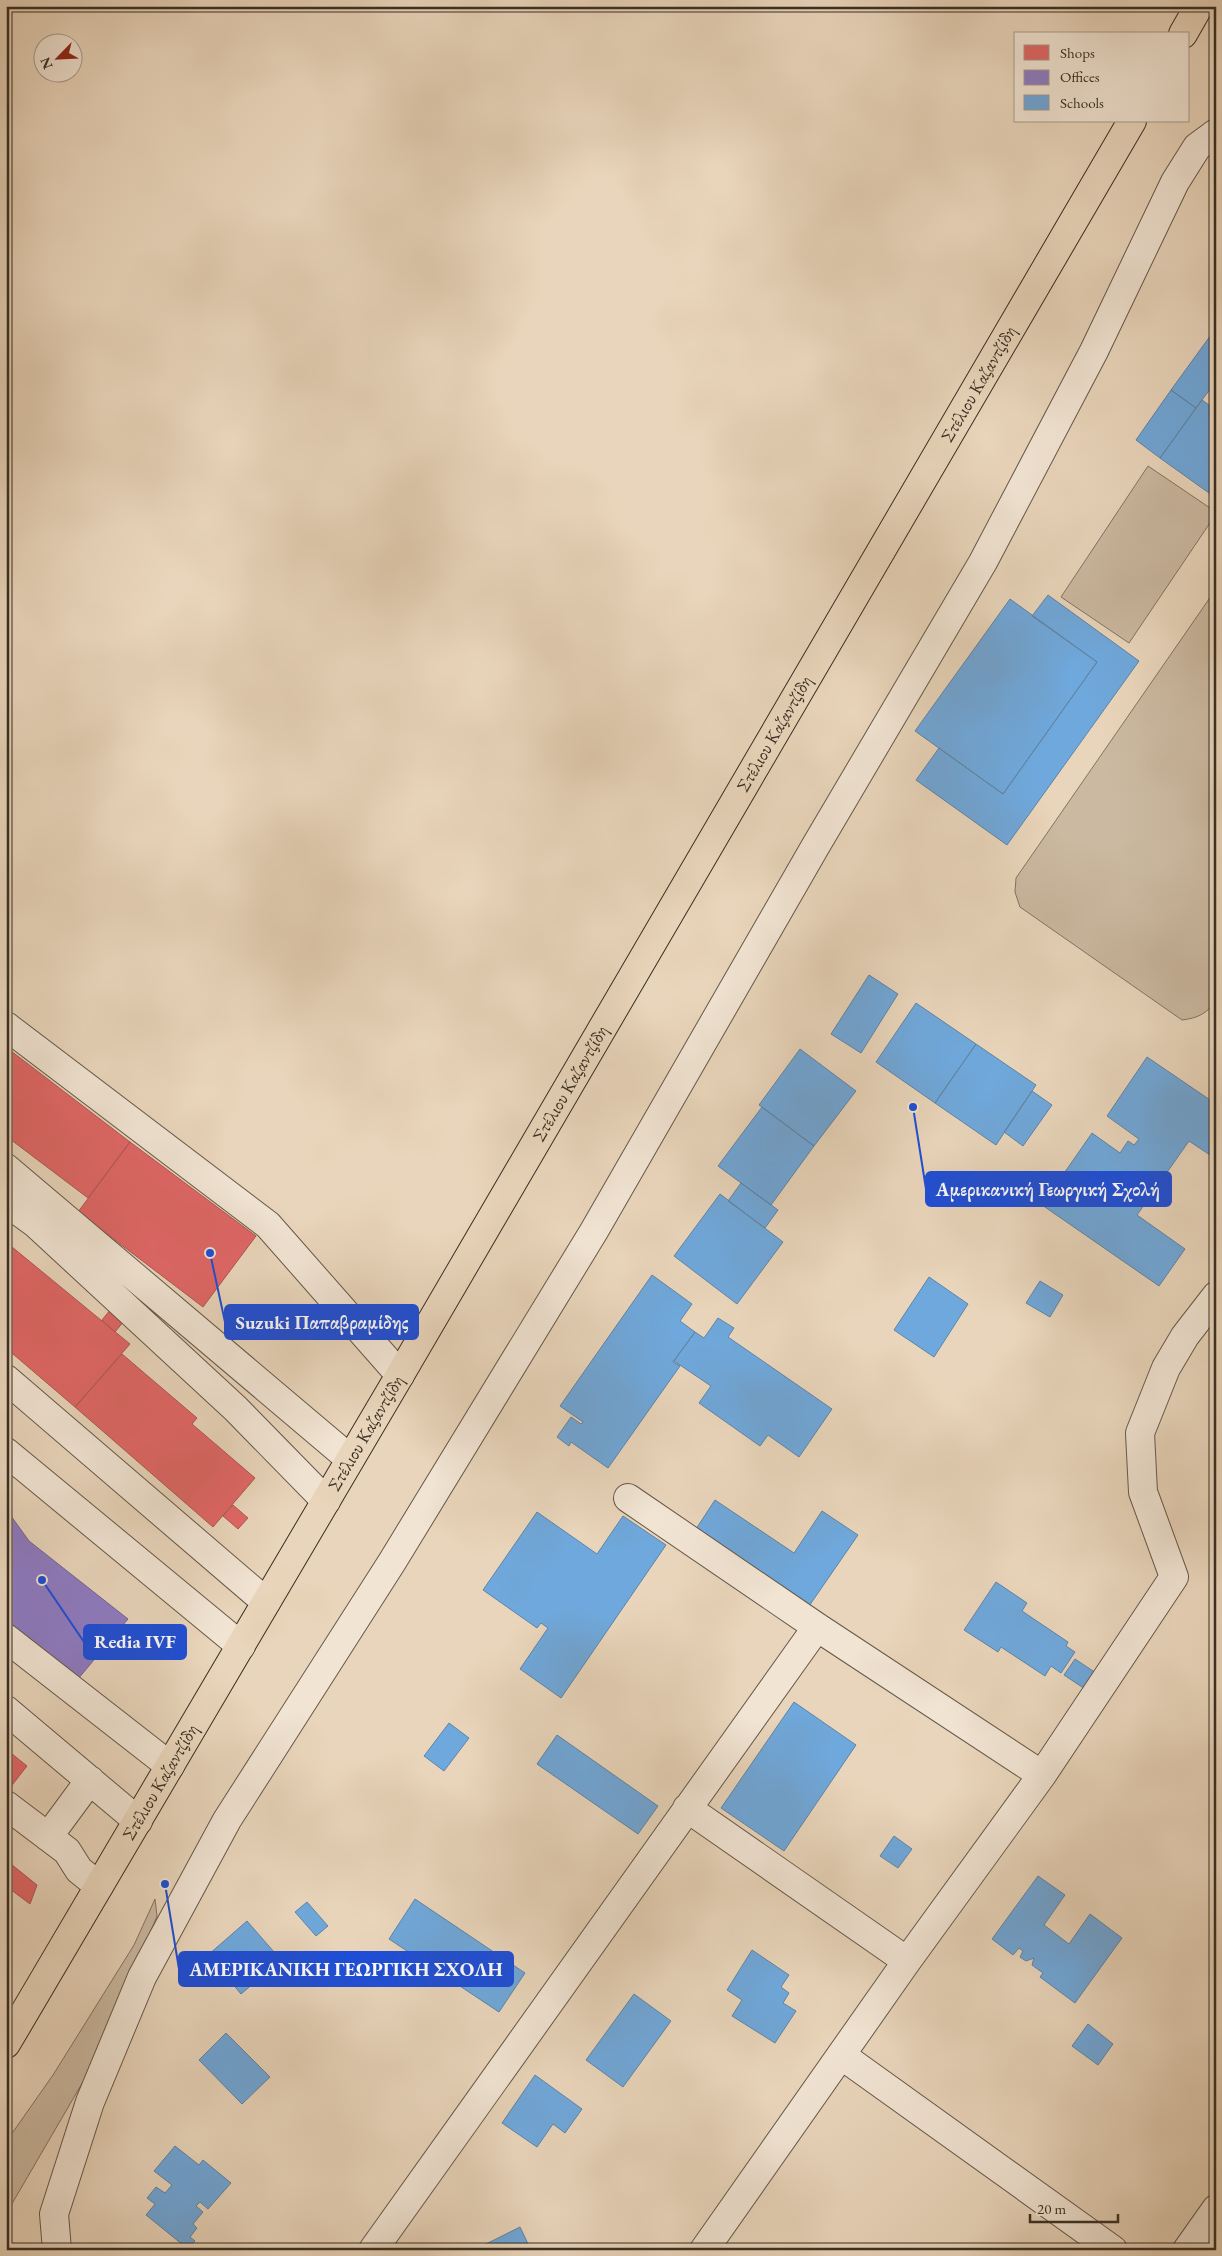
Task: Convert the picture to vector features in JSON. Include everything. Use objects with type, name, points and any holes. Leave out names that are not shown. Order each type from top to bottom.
[{"type":"main road","points":[[1184,32],[1199,6]]},
{"type":"main road","name":"Στέλιου Καζαντζίδη","points":[[6,2044],[400,1375],[1131,122]]},
{"type":"lane","points":[[57,2250],[54,2214],[90,2102],[142,1977],[205,1860],[227,1820],[392,1562],[594,1232],[815,847],[983,562],[1094,351],[1175,182],[1197,146],[1216,134]]},
{"type":"lane","points":[[6,1026],[268,1225],[400,1375]]},
{"type":"lane","points":[[6,1168],[350,1459]]},
{"type":"lane","points":[[6,1202],[36,1224],[236,1409],[326,1501]]},
{"type":"lane","points":[[704,2250],[907,1961],[1042,1775],[1174,1577],[1143,1492],[1140,1433],[1166,1368],[1185,1336],[1216,1296]]},
{"type":"lane","points":[[6,1379],[266,1602]]},
{"type":"lane","points":[[6,1452],[241,1646]]},
{"type":"lane","points":[[628,1498],[817,1627],[1042,1775]]},
{"type":"lane","points":[[373,2250],[686,1808],[817,1627]]},
{"type":"lane","points":[[6,1638],[170,1766]]},
{"type":"lane","points":[[6,1710],[138,1821]]},
{"type":"lane","points":[[57,1844],[90,1780]]},
{"type":"lane","points":[[6,1805],[57,1844],[79,1870],[99,1886]]},
{"type":"lane","points":[[686,1808],[907,1961]]},
{"type":"lane","points":[[841,2055],[1113,2250]]},
{"type":"lane","points":[[1187,2250],[1216,2208]]},
{"type":"shaded area","points":[[1148,466],[1216,512],[1216,514],[1129,643],[1061,597]]},
{"type":"shaded area","points":[[1216,589],[1216,1001],[1201,1015],[1182,1020],[1020,907],[1015,892],[1016,878]]},
{"type":"shaded area","points":[[155,1899],[157,1916],[102,2049],[6,2214],[6,2142],[53,2075],[134,1945]]},
{"type":"building: Shops","points":[[11,1051],[130,1142],[88,1198],[6,1136],[6,1058]]},
{"type":"building: Shops","points":[[130,1142],[256,1236],[203,1307],[78,1212]]},
{"type":"building: Shops","points":[[6,1242],[130,1344],[75,1407],[6,1348]]},
{"type":"building: Shops","points":[[115,1304],[129,1315],[115,1332],[102,1320]]},
{"type":"building: Shops","points":[[122,1354],[197,1418],[192,1424],[255,1478],[213,1527],[75,1407]]},
{"type":"building: Shops","points":[[233,1505],[248,1518],[238,1529],[223,1516]]},
{"type":"building: Shops","points":[[6,1749],[27,1766],[6,1793]]},
{"type":"building: Shops","points":[[6,1860],[37,1885],[30,1904],[6,1886]]},
{"type":"building: Offices","points":[[6,1509],[29,1541],[128,1619],[78,1679],[6,1620]]},
{"type":"building: Schools","points":[[1216,328],[1216,381],[1196,408],[1171,390]]},
{"type":"building: Schools","points":[[1171,390],[1196,408],[1160,458],[1136,440]]},
{"type":"building: Schools","points":[[1202,400],[1216,410],[1216,498],[1160,458]]},
{"type":"building: Schools","points":[[1048,595],[1139,661],[1007,845],[916,780],[939,748],[1003,794],[1097,662],[1032,616]]},
{"type":"building: Schools","points":[[1010,599],[1097,662],[1003,794],[915,731]]},
{"type":"building: Schools","points":[[869,975],[898,994],[861,1053],[831,1034]]},
{"type":"building: Schools","points":[[916,1003],[976,1044],[935,1103],[876,1062]]},
{"type":"building: Schools","points":[[976,1044],[1036,1085],[996,1145],[935,1103]]},
{"type":"building: Schools","points":[[800,1049],[856,1091],[814,1146],[759,1105]]},
{"type":"building: Schools","points":[[1147,1057],[1216,1104],[1216,1159],[1189,1141],[1137,1215],[1185,1249],[1159,1286],[1042,1205],[1092,1133],[1120,1153],[1128,1141],[1134,1145],[1139,1139],[1107,1116]]},
{"type":"building: Schools","points":[[1032,1091],[1052,1105],[1023,1146],[1004,1132]]},
{"type":"building: Schools","points":[[762,1107],[814,1146],[771,1205],[718,1166]]},
{"type":"building: Schools","points":[[741,1183],[778,1210],[765,1228],[728,1201]]},
{"type":"building: Schools","points":[[720,1194],[783,1242],[737,1304],[674,1256]]},
{"type":"building: Schools","points":[[652,1275],[692,1304],[680,1321],[695,1332],[673,1362],[680,1366],[608,1468],[571,1442],[569,1446],[557,1437],[571,1417],[581,1424],[583,1422],[560,1406]]},
{"type":"building: Schools","points":[[929,1277],[968,1304],[934,1357],[894,1330]]},
{"type":"building: Schools","points":[[1040,1281],[1063,1295],[1050,1317],[1026,1303]]},
{"type":"building: Schools","points":[[718,1318],[734,1328],[728,1337],[832,1409],[799,1457],[768,1435],[760,1446],[699,1403],[711,1386],[674,1361],[695,1332],[704,1338]]},
{"type":"building: Schools","points":[[715,1500],[794,1553],[822,1511],[858,1535],[807,1609],[694,1532]]},
{"type":"building: Schools","points":[[537,1512],[597,1554],[623,1516],[666,1545],[561,1698],[520,1669],[548,1628],[541,1623],[537,1628],[483,1590]]},
{"type":"building: Schools","points":[[996,1582],[1027,1603],[1022,1611],[1068,1642],[1066,1646],[1075,1652],[1061,1673],[1051,1666],[1045,1676],[1001,1647],[998,1652],[964,1630]]},
{"type":"building: Schools","points":[[1075,1659],[1099,1675],[1088,1691],[1064,1675]]},
{"type":"building: Schools","points":[[794,1702],[856,1745],[784,1851],[721,1808]]},
{"type":"building: Schools","points":[[449,1723],[469,1738],[444,1771],[424,1756]]},
{"type":"building: Schools","points":[[557,1735],[658,1806],[638,1834],[537,1764]]},
{"type":"building: Schools","points":[[894,1836],[912,1849],[898,1868],[880,1856]]},
{"type":"building: Schools","points":[[1038,1876],[1065,1895],[1044,1925],[1069,1944],[1090,1914],[1122,1938],[1075,2003],[1040,1977],[1043,1973],[1032,1965],[1034,1958],[1026,1961],[1020,1957],[1023,1951],[1019,1948],[1013,1955],[992,1939]]},
{"type":"building: Schools","points":[[415,1899],[525,1973],[499,2012],[389,1939]]},
{"type":"building: Schools","points":[[307,1902],[328,1926],[316,1936],[295,1912]]},
{"type":"building: Schools","points":[[247,1921],[281,1960],[241,1994],[208,1955]]},
{"type":"building: Schools","points":[[752,1950],[789,1975],[781,1987],[789,1993],[783,2003],[796,2011],[775,2043],[732,2016],[742,2000],[727,1990]]},
{"type":"building: Schools","points":[[634,1994],[671,2021],[623,2087],[586,2060]]},
{"type":"building: Schools","points":[[1088,2024],[1113,2044],[1098,2065],[1072,2046]]},
{"type":"building: Schools","points":[[226,2033],[270,2077],[242,2104],[199,2060]]},
{"type":"building: Schools","points":[[535,2075],[582,2109],[565,2133],[553,2124],[537,2147],[502,2123]]},
{"type":"building: Schools","points":[[175,2146],[199,2165],[203,2160],[231,2183],[208,2209],[200,2202],[196,2206],[203,2212],[193,2224],[197,2228],[190,2237],[195,2241],[188,2249],[146,2215],[155,2204],[147,2198],[156,2187],[165,2193],[172,2185],[154,2171]]},
{"type":"building: Schools","points":[[520,2227],[531,2250],[479,2250],[478,2248]]},
{"type":"place","name":"Αμερικανική Γεωργική Σχολή","points":[[913,1107]]},
{"type":"place","name":"Suzuki Παπαβραμίδης","points":[[210,1253]]},
{"type":"place","name":"Redia IVF","points":[[42,1580]]},
{"type":"place","name":"ΑΜΕΡΙΚΑΝΙΚΗ ΓΕΩΡΓΙΚΗ ΣΧΟΛΗ","points":[[165,1884]]}]
